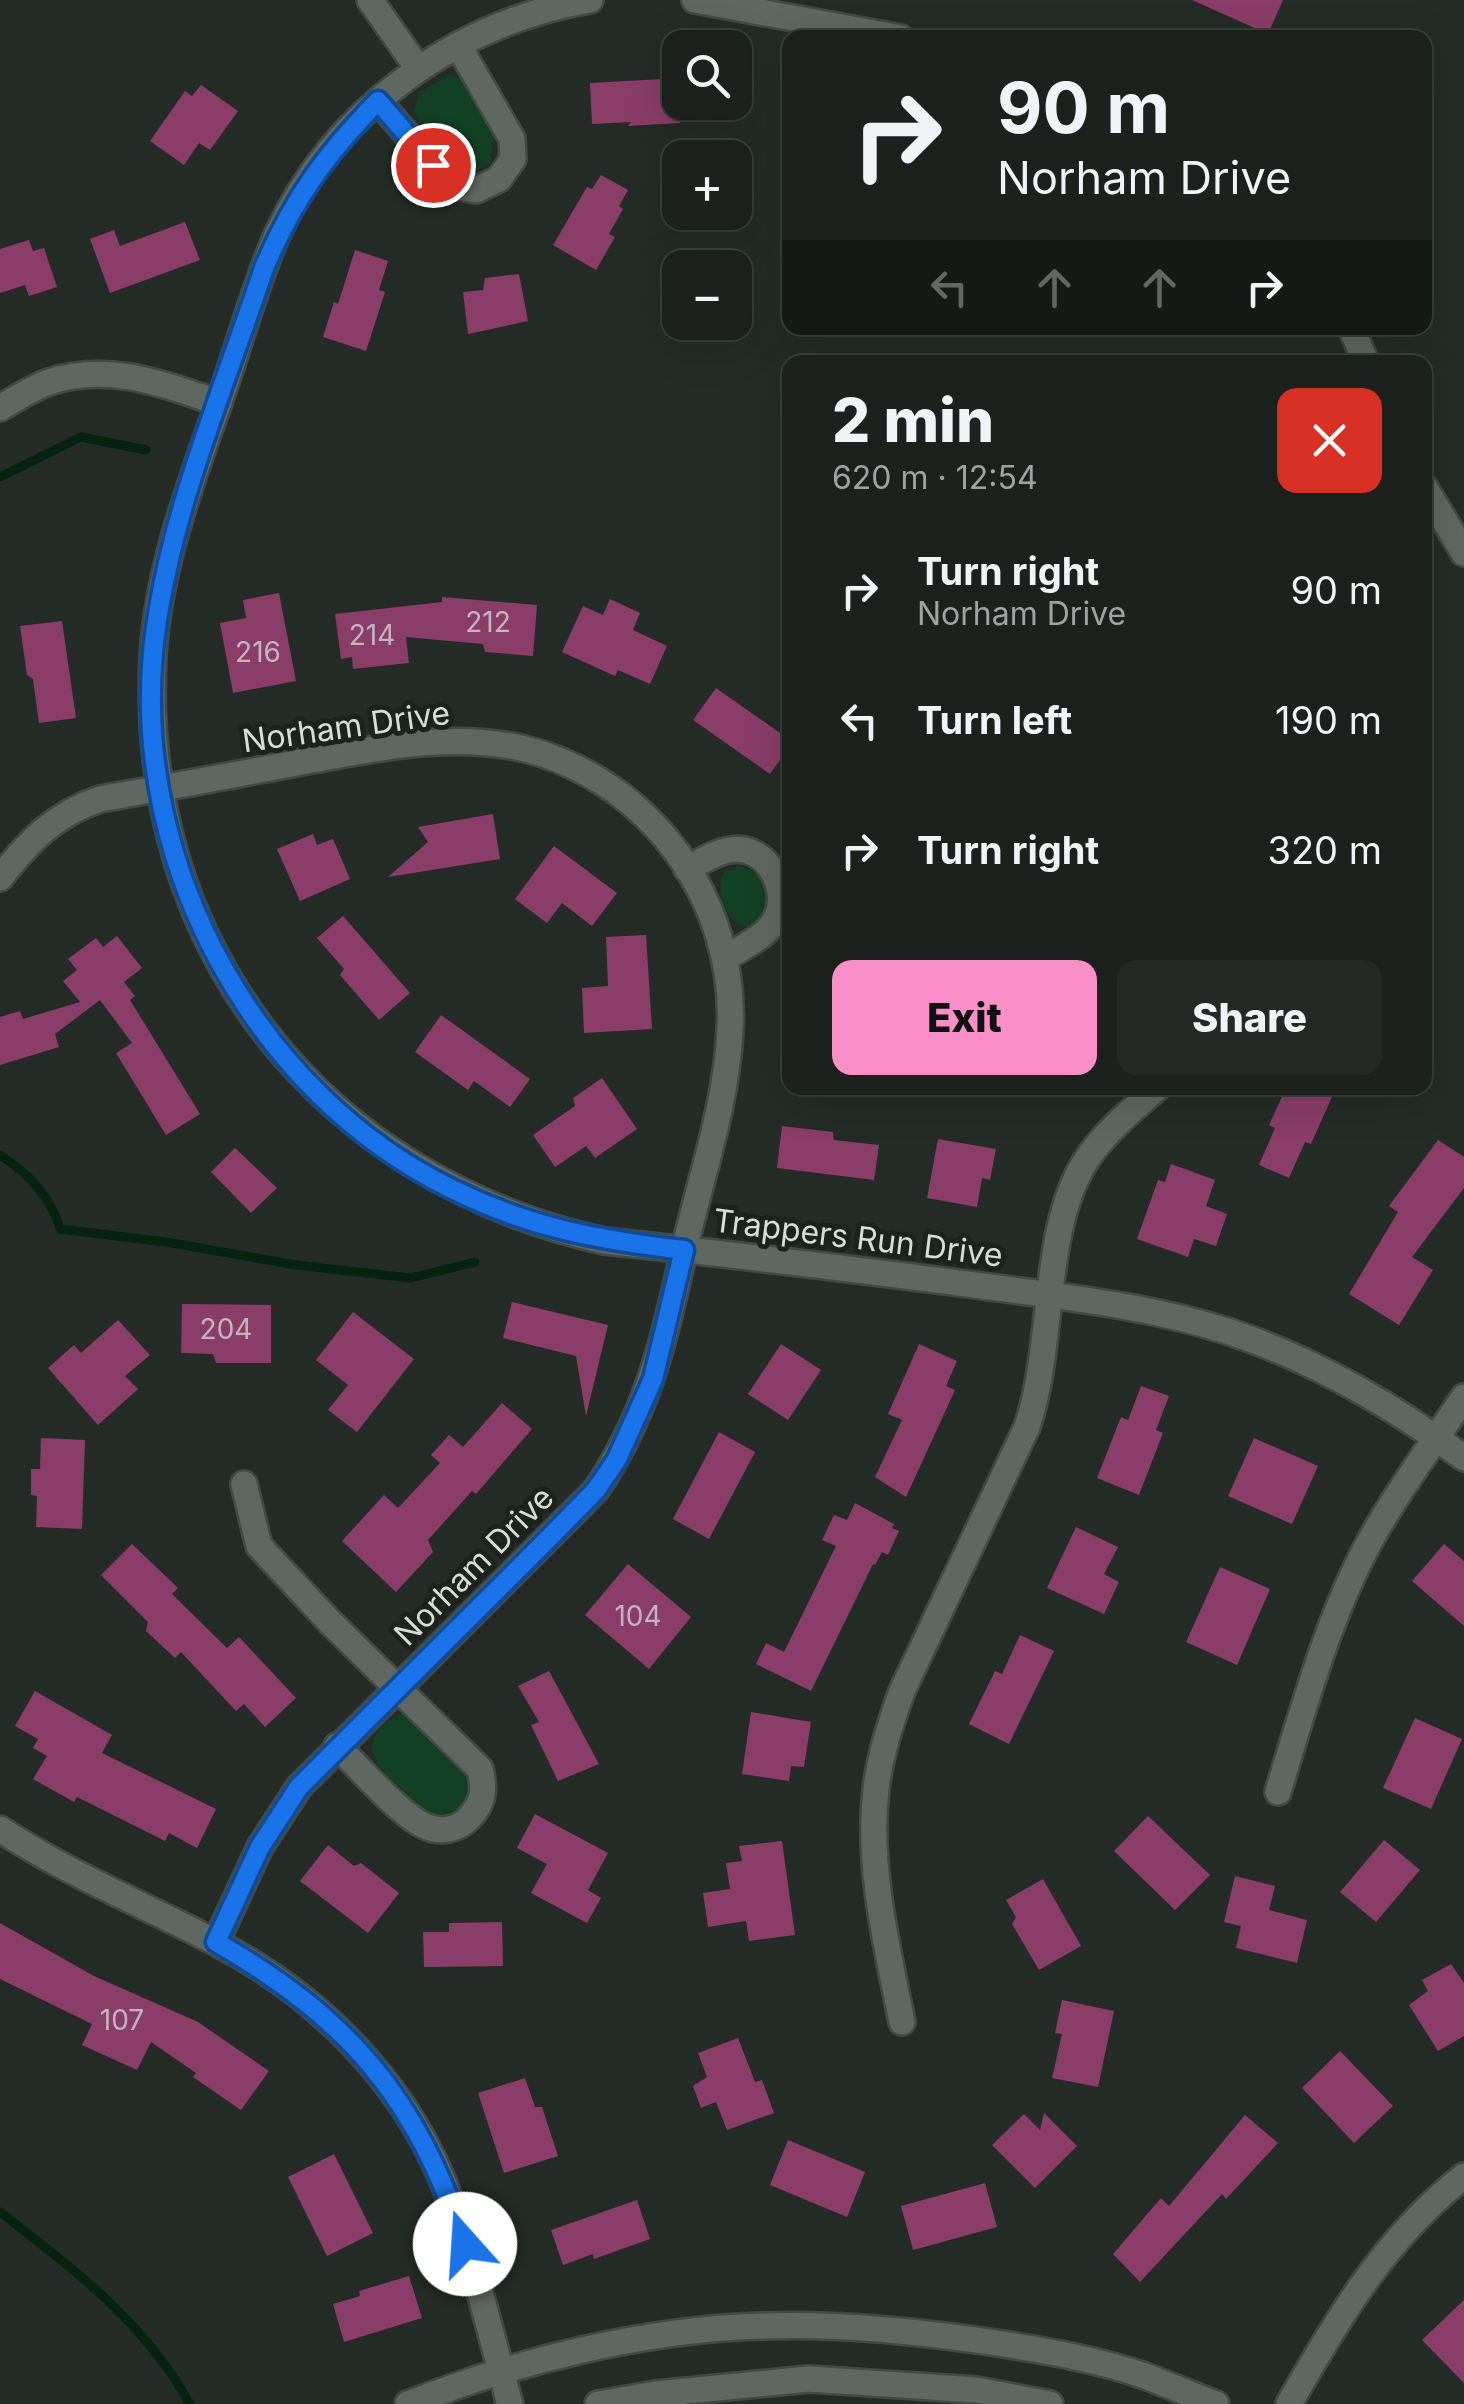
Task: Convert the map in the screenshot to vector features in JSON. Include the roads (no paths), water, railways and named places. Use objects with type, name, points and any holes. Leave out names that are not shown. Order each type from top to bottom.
[{"type":"street","points":[[370,0],[417,67]]},
{"type":"street","name":"Trappers Run Drive","points":[[590,0],[550,7],[495,26],[417,67],[336,144],[310,177],[278,232],[218,403],[167,564],[153,658],[153,694],[160,789],[173,850],[188,898],[242,1002],[286,1060],[370,1138],[450,1188],[492,1206],[577,1235],[1128,1306],[1255,1341],[1320,1368],[1380,1399],[1464,1458]]},
{"type":"street","points":[[695,0],[858,30]]},
{"type":"street","points":[[378,101],[452,186],[476,190],[499,179],[513,159],[512,139],[458,45]]},
{"type":"street","points":[[0,408],[44,384],[92,373],[146,379],[218,403]]},
{"type":"street","points":[[1432,500],[1464,553]]},
{"type":"street","name":"Norham Drive","points":[[0,878],[36,835],[62,815],[100,799],[400,746],[446,742],[506,746],[561,761],[620,794],[648,815],[687,869],[710,914],[725,958],[731,1006],[728,1059],[653,1379],[617,1459],[596,1490],[299,1787],[278,1815],[216,1942]]},
{"type":"street","points":[[687,869],[728,850],[740,850],[762,859],[778,880],[781,893],[776,919],[757,939],[725,958]]},
{"type":"street","points":[[902,2022],[875,1849],[876,1787],[883,1751],[902,1690],[1027,1427],[1038,1396],[1058,1239],[1075,1183],[1098,1144],[1150,1095]]},
{"type":"street","points":[[1278,1792],[1301,1716],[1350,1583],[1374,1533],[1464,1398]]},
{"type":"street","points":[[244,1484],[259,1546],[329,1621],[480,1769],[482,1800],[467,1821],[446,1830],[424,1826],[338,1746]]},
{"type":"street","points":[[0,1829],[48,1860],[216,1942],[270,1973],[341,2030],[373,2066],[425,2143],[442,2178],[476,2278],[510,2404]]},
{"type":"street","points":[[1289,2404],[1373,2266],[1403,2230],[1464,2176]]},
{"type":"street","points":[[408,2404],[501,2371],[606,2346],[705,2330],[762,2326],[841,2326],[1053,2352],[1142,2375],[1216,2404]]},
{"type":"street","points":[[598,2404],[656,2394],[809,2379],[977,2390],[1050,2404]]},
{"type":"waterway","points":[[0,477],[81,437],[146,450]]},
{"type":"waterway","points":[[0,1155],[37,1187],[60,1229],[166,1242],[296,1265],[411,1278],[475,1262]]},
{"type":"waterway","points":[[0,2212],[80,2276],[129,2322],[172,2374],[190,2404]]}]
